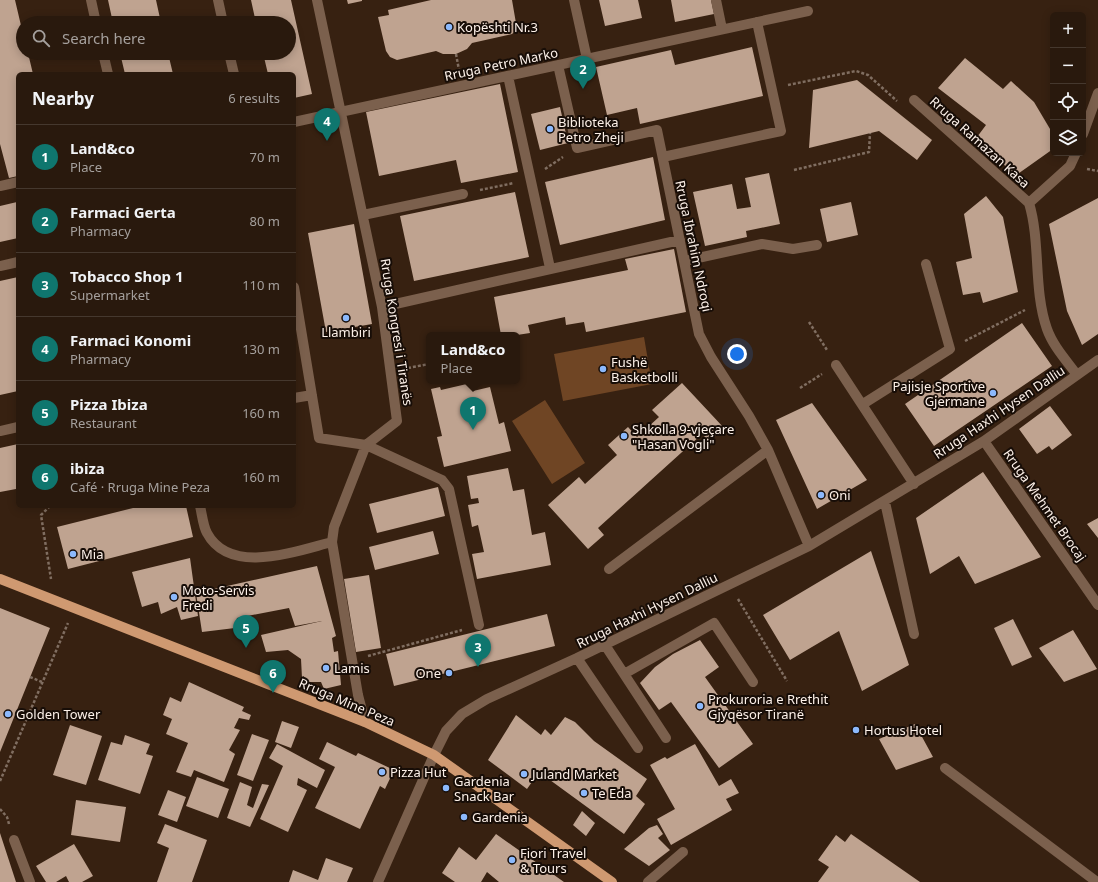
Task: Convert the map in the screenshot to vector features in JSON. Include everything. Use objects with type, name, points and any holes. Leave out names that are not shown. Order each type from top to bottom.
[{"type":"main road","name":"Rruga Mine Peza","points":[[0,580],[365,722],[434,755],[612,882]]},
{"type":"street","points":[[91,0],[94,16]]},
{"type":"street","points":[[218,0],[221,16]]},
{"type":"street","name":"Rruga Kongresi i Tiranës","points":[[317,0],[342,112],[382,307],[392,371],[397,421],[366,445]]},
{"type":"street","points":[[574,0],[587,59]]},
{"type":"street","points":[[716,0],[722,30]]},
{"type":"street","name":"Rruga Petro Marko","points":[[296,122],[808,11]]},
{"type":"street","points":[[663,157],[781,131],[757,22]]},
{"type":"street","points":[[105,60],[108,72]]},
{"type":"street","points":[[231,60],[234,72]]},
{"type":"street","points":[[558,65],[577,148]]},
{"type":"street","points":[[508,76],[550,268]]},
{"type":"street","points":[[1086,126],[1098,94]]},
{"type":"street","name":"Rruga Ramazan Kasa","points":[[914,100],[1029,202],[1034,218],[1041,301],[1047,329],[1052,341],[1077,375]]},
{"type":"street","name":"Rruga Ibrahim Ndroqi","points":[[577,148],[657,130],[699,334],[711,357],[749,416],[768,450],[810,546]]},
{"type":"street","name":"Rruga Ramazan Kasa","points":[[1029,202],[1070,166],[1075,156]]},
{"type":"street","points":[[0,186],[16,182]]},
{"type":"street","points":[[363,215],[463,194]]},
{"type":"street","points":[[382,307],[680,240]]},
{"type":"street","points":[[684,261],[762,244],[793,249],[816,245]]},
{"type":"street","points":[[0,266],[16,262]]},
{"type":"street","points":[[863,404],[950,349],[926,264]]},
{"type":"street","points":[[296,299],[319,438],[366,445],[432,474],[442,480],[449,489],[479,625]]},
{"type":"street","name":"Rruga Haxhi Hysen Dalliu","points":[[378,882],[446,731],[462,714],[487,699],[577,658],[810,546],[984,441],[1098,360]]},
{"type":"street","points":[[836,364],[914,484]]},
{"type":"street","points":[[296,398],[312,396]]},
{"type":"street","points":[[0,431],[16,427]]},
{"type":"street","name":"Rruga Mehmet Brocaj","points":[[984,441],[1098,605]]},
{"type":"street","points":[[365,722],[332,542],[334,527],[366,445]]},
{"type":"street","points":[[609,568],[768,450]]},
{"type":"street","points":[[885,502],[914,634]]},
{"type":"street","points":[[200,508],[206,533],[218,547],[240,558],[261,558],[332,542]]},
{"type":"street","points":[[624,674],[714,623],[753,682]]},
{"type":"street","points":[[604,645],[666,738]]},
{"type":"street","points":[[577,658],[638,748]]},
{"type":"street","points":[[945,768],[1097,882]]},
{"type":"street","points":[[14,840],[30,882]]},
{"type":"street","points":[[648,882],[683,852]]},
{"type":"path","points":[[456,54],[459,70]]},
{"type":"path","points":[[772,89],[856,71],[868,76],[898,102]]},
{"type":"path","points":[[794,170],[869,152],[870,133]]},
{"type":"path","points":[[463,194],[531,179],[577,148]]},
{"type":"path","points":[[950,349],[1041,301]]},
{"type":"path","points":[[800,388],[836,364],[809,322]]},
{"type":"path","points":[[392,371],[426,365]]},
{"type":"path","points":[[48,508],[41,515],[54,600]]},
{"type":"path","points":[[729,585],[787,681]]},
{"type":"path","points":[[0,781],[68,622]]},
{"type":"path","points":[[353,660],[479,625]]},
{"type":"path","points":[[30,677],[42,682]]},
{"type":"path","points":[[0,810],[7,817]]},
{"type":"shaded area","name":"Fushë Basketbolli","points":[[644,337],[652,384],[563,401],[554,354]]},
{"type":"shaded area","points":[[545,400],[585,463],[552,484],[512,421]]},
{"type":"building","points":[[0,0],[15,0],[19,16],[16,16],[16,60],[30,60],[33,72],[16,72],[16,176],[9,178],[0,144]]},
{"type":"building","points":[[108,0],[156,0],[159,16],[111,16]]},
{"type":"building","points":[[251,0],[291,0],[295,16],[254,16]]},
{"type":"building","points":[[347,0],[362,0],[362,1],[348,4]]},
{"type":"building","points":[[431,0],[512,0],[517,29],[512,34],[472,43],[467,49],[456,54],[443,54],[436,51],[397,60],[390,57],[386,51],[378,17],[389,15],[388,10]]},
{"type":"building","points":[[599,0],[638,0],[642,18],[605,26]]},
{"type":"building","points":[[671,0],[711,0],[714,14],[675,22]]},
{"type":"building","points":[[296,22],[312,94],[296,98],[296,72],[268,72],[265,60],[296,60]]},
{"type":"building","points":[[752,47],[763,96],[640,124],[637,108],[607,115],[596,67],[671,50],[675,65]]},
{"type":"building","points":[[965,58],[1003,89],[1011,81],[1034,102],[1050,129],[1050,151],[1015,176],[977,137],[986,125],[938,88]]},
{"type":"building","points":[[122,60],[170,60],[173,72],[125,72]]},
{"type":"building","points":[[857,80],[932,140],[917,160],[879,131],[809,148],[813,90]]},
{"type":"building","points":[[500,84],[518,172],[461,183],[456,160],[379,176],[366,112]]},
{"type":"building","name":"Biblioteka Petro Zheji","points":[[560,107],[568,143],[540,150],[531,114]]},
{"type":"building","points":[[653,157],[665,220],[560,245],[545,182]]},
{"type":"building","points":[[769,173],[780,224],[746,231],[747,237],[705,246],[693,192],[732,184],[737,209],[751,207],[745,178]]},
{"type":"building","points":[[515,192],[529,257],[414,281],[400,216]]},
{"type":"building","points":[[986,196],[1003,217],[1018,292],[983,303],[980,292],[963,295],[956,262],[972,258],[964,214]]},
{"type":"building","points":[[1098,198],[1098,334],[1082,345],[1067,311],[1049,224]]},
{"type":"building","points":[[16,202],[16,238],[0,242],[0,206]]},
{"type":"building","points":[[851,202],[858,235],[827,242],[820,209]]},
{"type":"building","points":[[354,224],[372,324],[326,332],[308,233]]},
{"type":"building","points":[[674,249],[686,312],[586,332],[584,322],[566,325],[565,317],[528,325],[530,333],[520,335],[520,332],[500,332],[494,297],[628,270],[625,259]]},
{"type":"building","points":[[16,277],[16,391],[0,395],[0,281]]},
{"type":"building","points":[[1022,323],[1052,366],[934,446],[905,404]]},
{"type":"building","points":[[682,383],[724,428],[709,441],[702,434],[598,528],[604,535],[588,549],[548,505],[579,477],[585,484],[617,455],[608,445],[628,427],[637,437],[659,417],[652,410]]},
{"type":"building","points":[[467,384],[471,384],[473,391],[490,387],[499,424],[504,422],[511,451],[444,467],[437,437],[442,436],[431,389],[440,387],[441,390]]},
{"type":"building","points":[[812,403],[867,480],[817,509],[776,420]]},
{"type":"building","points":[[1050,406],[1072,435],[1052,450],[1049,446],[1037,454],[1019,429]]},
{"type":"building","points":[[16,444],[16,489],[0,492],[0,448]]},
{"type":"building","points":[[508,468],[513,491],[524,489],[532,535],[545,532],[551,565],[477,579],[472,554],[484,552],[478,525],[472,527],[468,505],[479,503],[478,498],[471,499],[467,476]]},
{"type":"building","points":[[983,472],[1041,557],[975,584],[959,556],[930,574],[916,518]]},
{"type":"building","points":[[438,487],[445,516],[377,533],[369,504]]},
{"type":"building","points":[[133,508],[186,508],[193,537],[68,569],[57,527]]},
{"type":"building","points":[[1098,518],[1098,538],[1087,524]]},
{"type":"building","points":[[433,531],[439,554],[375,570],[369,547]]},
{"type":"building","points":[[871,551],[909,665],[862,691],[839,631],[790,660],[763,615]]},
{"type":"building","points":[[190,558],[198,616],[181,620],[177,607],[161,614],[158,602],[142,607],[132,572]]},
{"type":"building","points":[[317,566],[336,636],[332,638],[334,652],[338,651],[341,685],[324,689],[321,682],[304,682],[304,676],[302,678],[301,659],[288,650],[266,652],[261,635],[322,621],[295,626],[289,608],[237,618],[235,628],[202,632],[196,593]]},
{"type":"building","points":[[369,575],[381,648],[356,652],[344,579]]},
{"type":"building","name":"Golden Tower","points":[[0,608],[50,628],[0,752]]},
{"type":"building","points":[[547,614],[555,646],[394,686],[386,654]]},
{"type":"building","points":[[1013,619],[1032,657],[1012,666],[994,628]]},
{"type":"building","points":[[1073,630],[1097,669],[1064,682],[1039,648]]},
{"type":"building","name":"Prokuroria e Rrethit Gjyqësor Tiranë","points":[[700,640],[719,667],[705,677],[753,744],[719,768],[671,702],[659,710],[640,683],[655,667],[673,654]]},
{"type":"building","points":[[189,682],[244,707],[242,711],[251,715],[249,720],[239,718],[234,728],[240,730],[229,750],[235,754],[224,782],[194,770],[191,777],[176,772],[188,743],[166,734],[172,719],[163,715],[170,697],[181,702]]},
{"type":"building","points":[[516,715],[541,735],[545,729],[551,735],[565,717],[575,722],[594,741],[647,779],[636,796],[645,804],[624,834],[539,772],[527,789],[488,760]]},
{"type":"building","points":[[282,721],[299,727],[291,748],[275,742]]},
{"type":"building","points":[[915,724],[933,757],[896,770],[879,739]]},
{"type":"building","points":[[70,725],[102,736],[86,785],[53,775]]},
{"type":"building","points":[[252,734],[269,740],[253,781],[237,775]]},
{"type":"building","points":[[125,735],[150,744],[146,754],[153,756],[140,794],[98,780],[111,742],[122,745]]},
{"type":"building","points":[[327,742],[356,756],[358,753],[394,770],[385,789],[380,786],[360,829],[315,808],[335,767],[319,759]]},
{"type":"building","points":[[277,744],[325,770],[317,788],[298,778],[297,785],[307,790],[288,832],[260,819],[283,766],[269,758]]},
{"type":"building","points":[[695,744],[719,786],[731,779],[739,793],[726,799],[732,810],[671,845],[657,819],[675,809],[650,765],[665,757],[667,759]]},
{"type":"building","points":[[197,777],[229,789],[218,818],[186,806]]},
{"type":"building","points":[[240,782],[252,787],[247,805],[253,808],[262,784],[269,785],[250,827],[227,818]]},
{"type":"building","points":[[168,790],[186,797],[177,822],[158,815]]},
{"type":"building","points":[[76,800],[126,807],[120,842],[71,835]]},
{"type":"building","points":[[582,811],[595,823],[586,836],[573,825]]},
{"type":"building","points":[[165,824],[207,840],[192,882],[157,882],[169,848],[157,843]]},
{"type":"building","points":[[657,825],[663,834],[658,838],[670,850],[649,866],[624,849],[649,828]]},
{"type":"building","points":[[0,833],[16,882],[0,882]]},
{"type":"building","points":[[496,834],[564,882],[499,882],[487,872],[481,882],[455,882],[442,873],[459,847],[476,860]]},
{"type":"building","points":[[851,834],[920,882],[818,882],[829,867],[818,860],[836,835],[845,842]]},
{"type":"building","points":[[74,844],[93,876],[82,882],[69,882],[66,876],[56,882],[46,882],[36,866]]},
{"type":"building","points":[[326,858],[353,868],[347,882],[289,882],[293,870],[318,880]]},
{"type":"place","name":"Kopështi Nr.3","points":[[449,27]]},
{"type":"place","name":"Farmaci Gerta","points":[[583,89]]},
{"type":"place","name":"Biblioteka Petro Zheji","points":[[550,129]]},
{"type":"place","name":"Farmaci Konomi","points":[[327,141]]},
{"type":"place","name":"Llambiri","points":[[346,318]]},
{"type":"place","name":"Fushë Basketbolli","points":[[603,369]]},
{"type":"place","name":"Pajisje Sportive Gjermane","points":[[993,393]]},
{"type":"place","name":"Land&co","points":[[473,430]]},
{"type":"place","name":"Shkolla 9-vjeçare \"Hasan Vogli\"","points":[[624,436]]},
{"type":"place","name":"Oni","points":[[821,495]]},
{"type":"place","name":"Mia","points":[[73,554]]},
{"type":"place","name":"Moto-Servis Fredi","points":[[174,597]]},
{"type":"place","name":"Pizza Ibiza","points":[[246,648]]},
{"type":"place","name":"Tobacco Shop 1","points":[[478,667]]},
{"type":"place","name":"Lamis","points":[[326,668]]},
{"type":"place","name":"One","points":[[449,673]]},
{"type":"place","name":"ibiza","points":[[273,693]]},
{"type":"place","name":"Prokuroria e Rrethit Gjyqësor Tiranë","points":[[700,706]]},
{"type":"place","name":"Golden Tower","points":[[8,714]]},
{"type":"place","name":"Hortus Hotel","points":[[856,730]]},
{"type":"place","name":"Pizza Hut","points":[[382,772]]},
{"type":"place","name":"Juland Market","points":[[524,774]]},
{"type":"place","name":"Gardenia Snack Bar","points":[[446,788]]},
{"type":"place","name":"Te Eda","points":[[584,793]]},
{"type":"place","name":"Gardenia","points":[[464,817]]},
{"type":"place","name":"Fiori Travel & Tours","points":[[512,860]]}]
